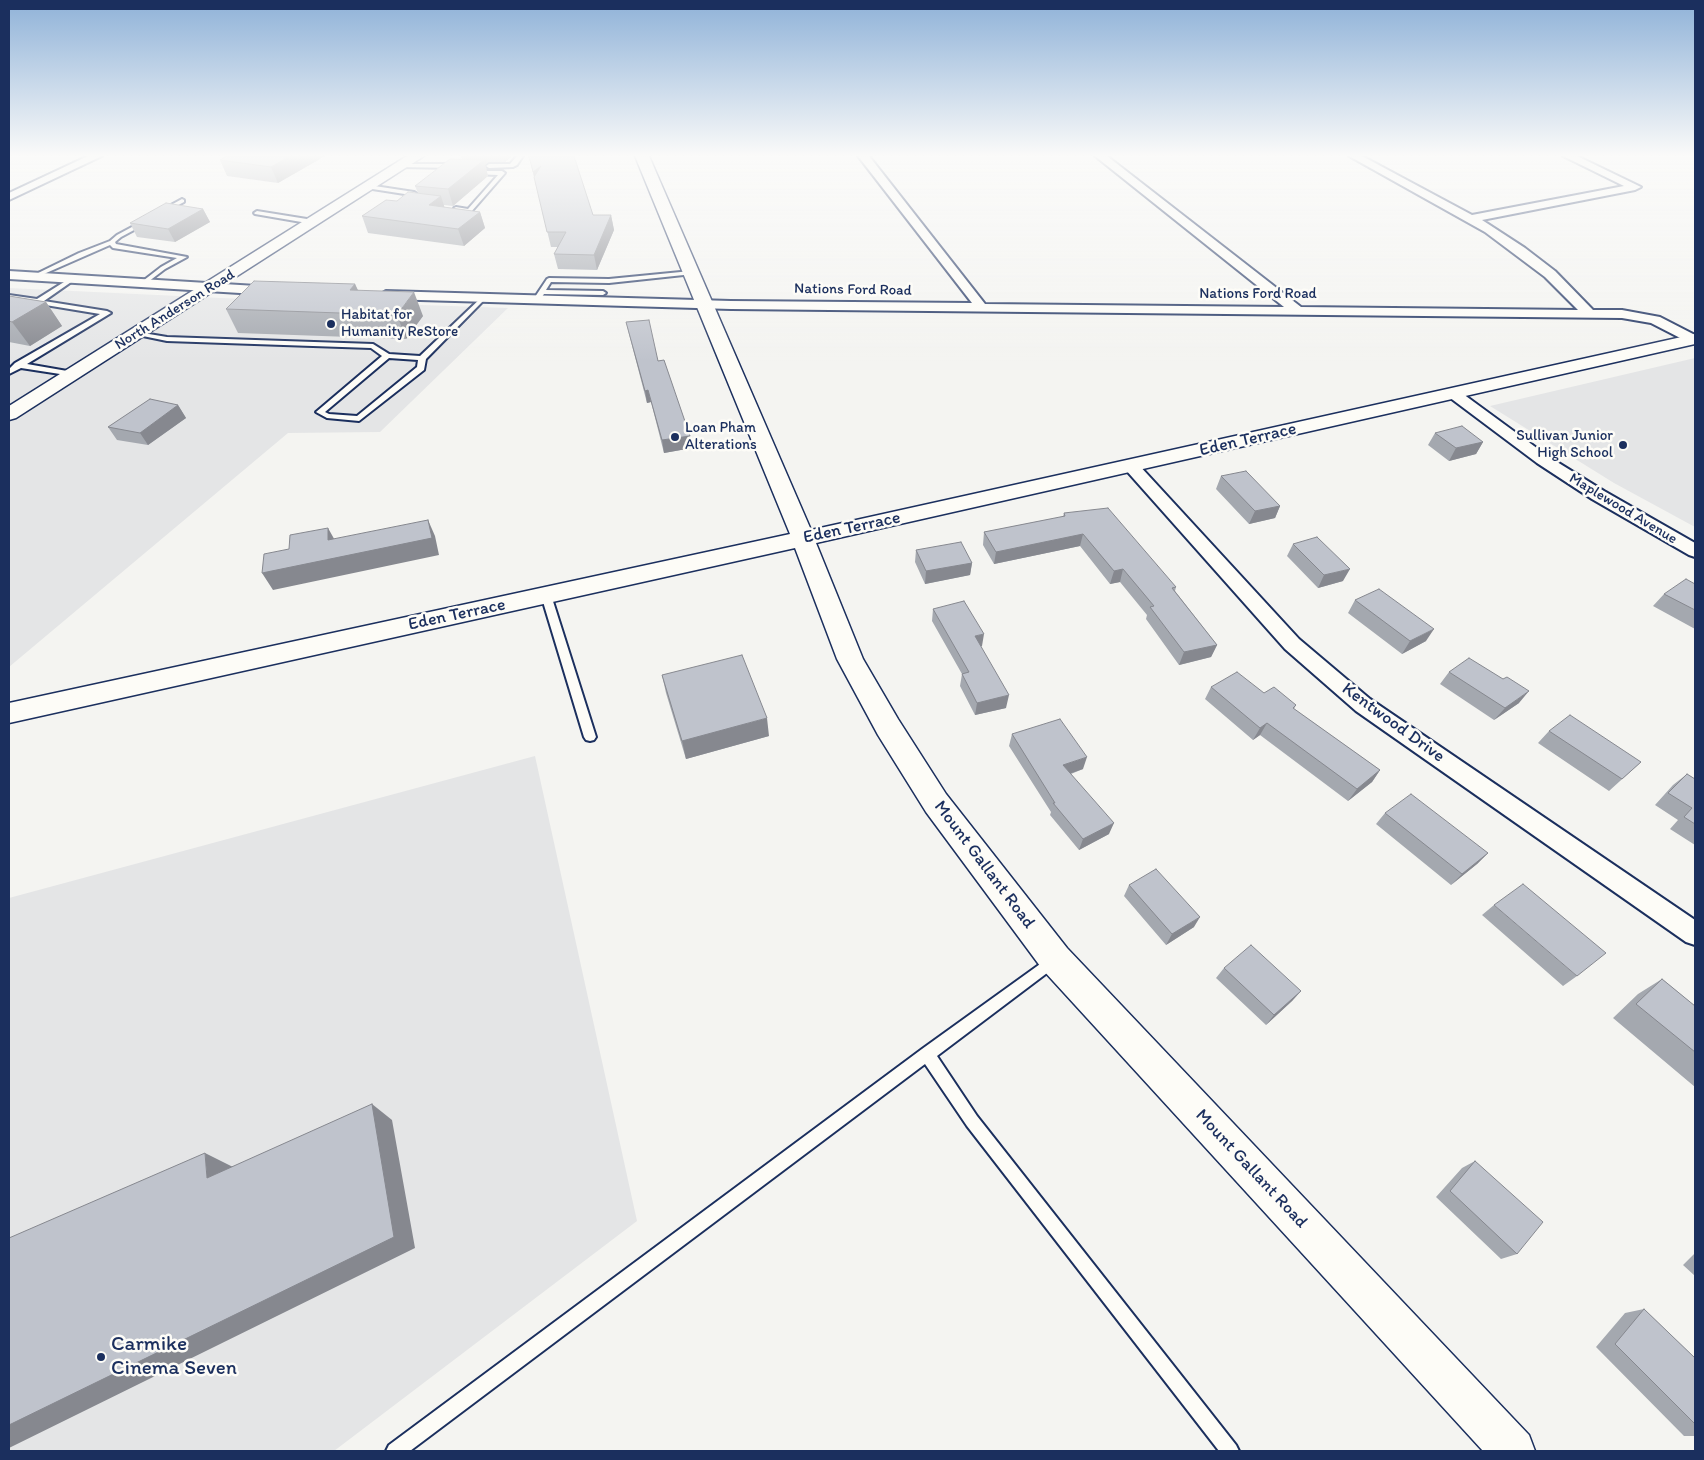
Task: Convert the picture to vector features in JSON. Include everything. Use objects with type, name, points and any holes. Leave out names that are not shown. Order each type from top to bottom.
[{"type":"street","name":"North Anderson Road","points":[[9,414],[310,224]]},
{"type":"street","name":"Mount Gallant Road","points":[[671,224],[803,539],[850,659],[888,727],[936,802],[1055,958],[1513,1451]]},
{"type":"street","points":[[916,224],[982,308]]},
{"type":"street","points":[[1187,224],[1297,310]]},
{"type":"street","points":[[1478,224],[1521,250],[1550,274],[1589,313]]},
{"type":"street","points":[[9,275],[286,292]]},
{"type":"street","name":"Nations Ford Road","points":[[374,294],[483,298],[539,296],[602,297],[704,304],[1622,314],[1655,320],[1695,340]]},
{"type":"street","name":"Eden Terrace","points":[[9,713],[803,539],[1695,340]]},
{"type":"street","name":"Maplewood Avenue","points":[[1454,394],[1544,460],[1613,505],[1695,552]]},
{"type":"street","name":"Kentwood Drive","points":[[1131,466],[1292,644],[1364,705],[1695,934]]},
{"type":"lane","points":[[35,276],[81,254],[112,242],[141,224]]},
{"type":"lane","points":[[112,242],[113,246],[184,257],[163,268],[142,284]]},
{"type":"lane","points":[[539,296],[549,280],[609,281],[691,273]]},
{"type":"lane","points":[[39,301],[72,279]]},
{"type":"lane","points":[[602,297],[609,281]]},
{"type":"lane","points":[[9,372],[107,313],[10,298]]},
{"type":"lane","points":[[387,356],[320,412],[327,416],[359,419],[421,368],[422,358],[483,298]]},
{"type":"lane","points":[[137,334],[167,340],[372,346],[387,356],[422,358]]},
{"type":"lane","points":[[9,363],[73,374]]},
{"type":"lane","points":[[546,595],[590,737]]},
{"type":"lane","points":[[395,1451],[1055,958]]},
{"type":"lane","points":[[927,1054],[972,1121],[1230,1451]]},
{"type":"shaded area","points":[[9,288],[508,308],[380,432],[288,433],[9,667]]},
{"type":"shaded area","name":"Sullivan Junior High School","points":[[1695,358],[1695,527],[1614,483],[1490,406]]},
{"type":"shaded area","points":[[535,756],[637,1221],[334,1451],[9,1451],[9,898]]},
{"type":"building","points":[[137,224],[177,224],[168,229]]},
{"type":"building","points":[[422,224],[464,224],[458,229]]},
{"type":"building","points":[[545,224],[607,224],[594,255],[554,254],[566,232],[547,232]]},
{"type":"building","points":[[254,281],[355,284],[350,290],[414,292],[397,315],[226,309]]},
{"type":"building","points":[[9,296],[46,302],[12,322],[9,321]]},
{"type":"building","points":[[649,320],[658,361],[664,360],[690,436],[662,440],[648,390],[645,391],[626,322]]},
{"type":"building","points":[[150,399],[178,405],[140,433],[108,427]]},
{"type":"building","points":[[1462,426],[1483,442],[1456,448],[1435,433]]},
{"type":"building","points":[[1246,471],[1280,506],[1255,511],[1221,476]]},
{"type":"building","points":[[1108,508],[1176,587],[1172,588],[1217,645],[1184,652],[1150,607],[1154,606],[1123,569],[1114,571],[1083,534],[996,552],[984,532],[1065,516],[1064,513]]},
{"type":"building","points":[[428,520],[432,538],[262,573],[264,554],[289,549],[290,535],[328,528],[328,540]]},
{"type":"building","points":[[1317,537],[1350,569],[1324,575],[1293,544]]},
{"type":"building","points":[[961,542],[972,563],[926,571],[916,550]]},
{"type":"building","points":[[1686,579],[1695,584],[1695,610],[1664,594]]},
{"type":"building","points":[[1379,589],[1434,629],[1410,641],[1355,600]]},
{"type":"building","points":[[964,601],[984,634],[975,636],[1009,695],[977,703],[962,674],[969,672],[933,609]]},
{"type":"building","points":[[742,655],[767,718],[682,741],[662,675]]},
{"type":"building","points":[[1469,658],[1503,679],[1507,677],[1529,691],[1505,708],[1449,672]]},
{"type":"building","points":[[1237,672],[1264,693],[1274,687],[1296,705],[1293,708],[1380,770],[1357,789],[1267,723],[1260,728],[1211,687]]},
{"type":"building","points":[[1570,715],[1641,762],[1622,779],[1549,731]]},
{"type":"building","points":[[1060,719],[1087,757],[1063,765],[1114,823],[1083,839],[1053,803],[1055,803],[1012,734]]},
{"type":"building","points":[[1687,774],[1695,779],[1695,824],[1684,817],[1692,808],[1668,793]]},
{"type":"building","points":[[1411,794],[1488,853],[1462,874],[1385,813]]},
{"type":"building","points":[[1156,869],[1200,917],[1172,934],[1129,885]]},
{"type":"building","points":[[1523,884],[1606,953],[1577,976],[1494,905]]},
{"type":"building","points":[[1251,945],[1301,991],[1274,1015],[1224,968]]},
{"type":"building","points":[[1662,979],[1695,1006],[1695,1052],[1636,1004]]},
{"type":"building","name":"Carmike Cinema Seven","points":[[372,1104],[394,1237],[9,1425],[9,1238],[205,1153],[207,1178]]},
{"type":"building","points":[[1475,1161],[1543,1222],[1517,1254],[1450,1191]]},
{"type":"building","points":[[1644,1309],[1695,1358],[1695,1424],[1615,1344]]},
{"type":"place","name":"Habitat for Humanity ReStore","points":[[331,324]]},
{"type":"place","name":"Loan Pham Alterations","points":[[675,437]]},
{"type":"place","name":"Sullivan Junior High School","points":[[1623,445]]},
{"type":"place","name":"Carmike Cinema Seven","points":[[101,1357]]}]
